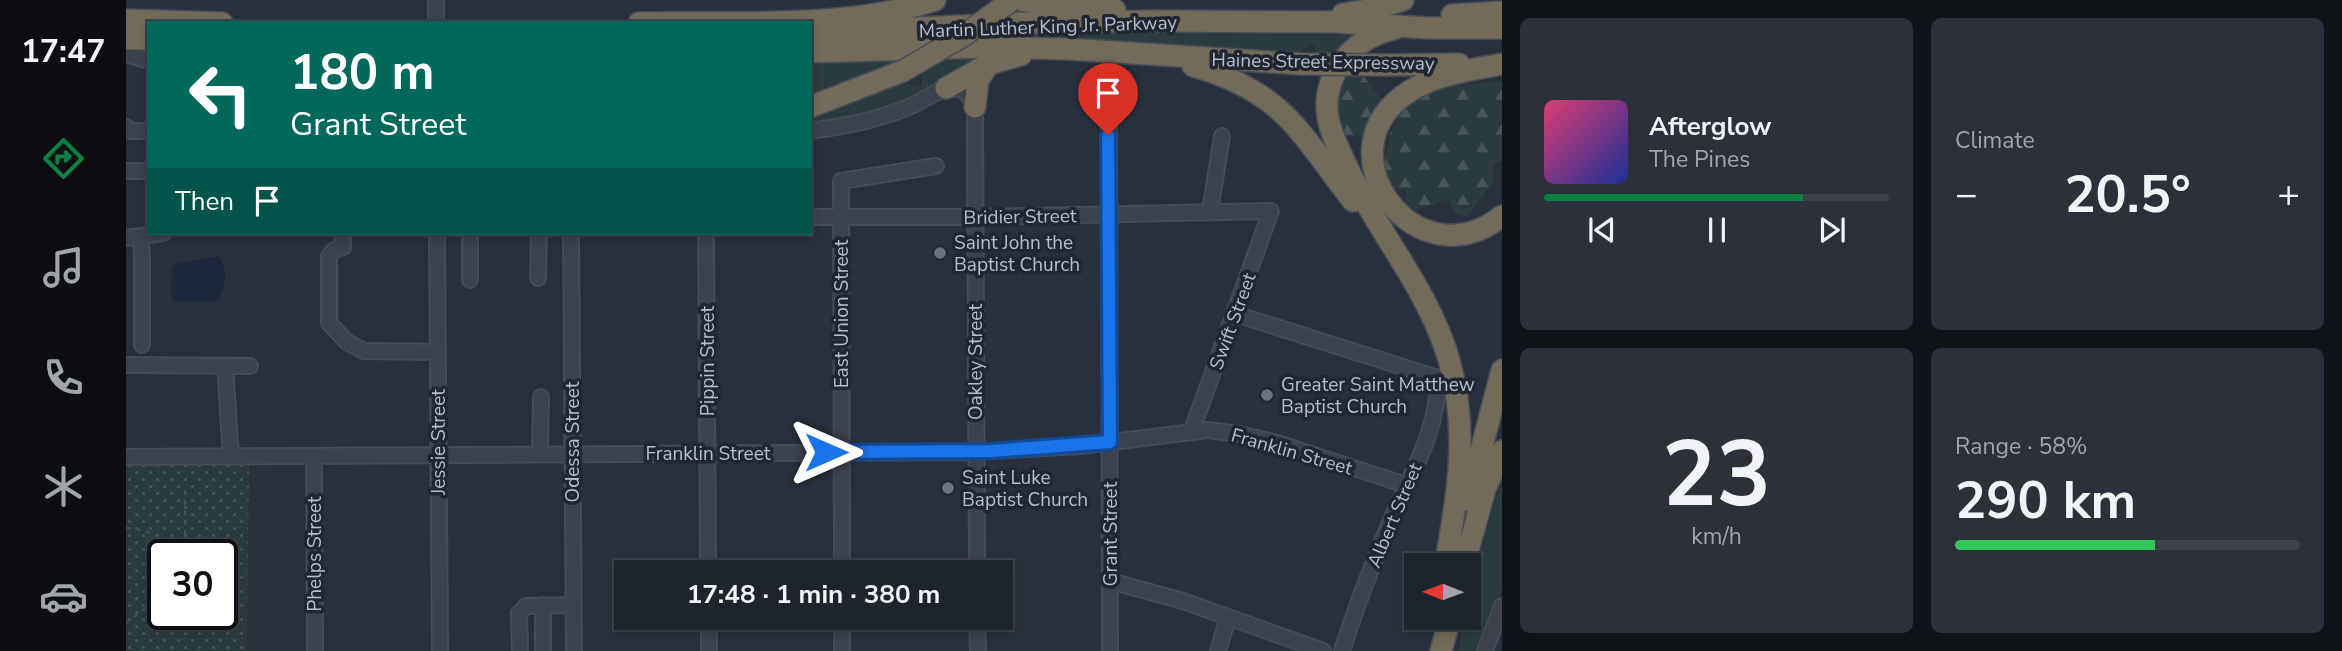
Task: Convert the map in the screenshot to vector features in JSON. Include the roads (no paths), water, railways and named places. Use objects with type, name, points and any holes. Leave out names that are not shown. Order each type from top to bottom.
[{"type":"highway","points":[[762,21],[870,16],[935,0]]},
{"type":"highway","points":[[812,106],[903,71],[972,30],[1012,0]]},
{"type":"highway","points":[[1018,0],[1228,22]]},
{"type":"highway","points":[[1285,22],[1365,10],[1403,0]]},
{"type":"highway","points":[[1335,22],[1502,12]]},
{"type":"highway","points":[[126,20],[158,21]]},
{"type":"highway","name":"Martin Luther King Jr. Parkway","points":[[812,33],[1024,23],[1285,22]]},
{"type":"highway","name":"Haines Street Expressway","points":[[1285,22],[1502,28]]},
{"type":"highway","points":[[1417,27],[1386,30],[1361,42],[1343,59],[1328,93],[1328,116],[1335,140],[1359,191],[1432,316],[1452,370],[1458,403],[1461,467],[1450,553]]},
{"type":"highway","points":[[126,39],[147,39]]},
{"type":"highway","name":"Martin Luther King Jr. Parkway","points":[[812,52],[963,48],[1068,49],[1143,54]]},
{"type":"highway","points":[[946,88],[989,64],[1016,56],[1068,49]]},
{"type":"highway","points":[[1143,54],[1221,75],[1268,99],[1300,130],[1354,202],[1389,242]]},
{"type":"highway","name":"Haines Street Expressway","points":[[1143,54],[1302,64],[1502,63]]},
{"type":"highway","points":[[1502,63],[1437,79],[1406,93],[1382,120],[1374,144],[1373,159],[1376,181],[1386,201],[1401,217],[1417,227],[1436,233],[1463,233],[1484,228],[1502,216]]},
{"type":"highway","points":[[975,107],[978,80],[989,64]]},
{"type":"highway","points":[[1408,274],[1430,331],[1437,359],[1438,378]]},
{"type":"highway","points":[[1451,553],[1502,370]]},
{"type":"highway","points":[[1469,553],[1502,426]]},
{"type":"highway","points":[[1485,489],[1502,450]]},
{"type":"highway","points":[[1427,651],[1435,630]]},
{"type":"highway","points":[[1440,630],[1441,651]]},
{"type":"highway","points":[[1455,651],[1458,630]]},
{"type":"street","points":[[436,0],[436,21]]},
{"type":"street","points":[[126,54],[147,60]]},
{"type":"street","name":"Grant Street","points":[[1108,81],[1110,651]]},
{"type":"street","points":[[812,131],[890,115],[946,88],[964,91],[975,107]]},
{"type":"street","name":"Oakley Street","points":[[975,107],[976,560]]},
{"type":"street","points":[[126,127],[131,131],[147,131]]},
{"type":"street","points":[[1210,211],[1222,136]]},
{"type":"street","name":"East Union Street","points":[[842,560],[841,181],[936,166]]},
{"type":"street","points":[[126,170],[147,171]]},
{"type":"street","name":"Bridier Street","points":[[812,217],[975,217],[1271,211]]},
{"type":"street","name":"Swift Street","points":[[1192,430],[1271,211]]},
{"type":"street","points":[[343,235],[342,247],[329,256],[329,323],[347,342],[364,351],[438,352]]},
{"type":"street","name":"Jessie Street","points":[[437,235],[440,651]]},
{"type":"street","points":[[470,235],[470,280]]},
{"type":"street","points":[[538,278],[539,235]]},
{"type":"street","name":"Odessa Street","points":[[571,235],[574,651]]},
{"type":"street","name":"Pippin Street","points":[[706,235],[708,560]]},
{"type":"street","points":[[133,237],[142,257],[142,345]]},
{"type":"street","points":[[1235,314],[1438,378]]},
{"type":"street","points":[[126,365],[250,366]]},
{"type":"street","points":[[225,366],[231,457]]},
{"type":"street","name":"Albert Street","points":[[1342,651],[1379,550],[1431,425],[1438,378]]},
{"type":"street","points":[[540,454],[541,397]]},
{"type":"street","name":"Franklin Street","points":[[126,457],[975,452],[1080,446],[1192,430],[1222,431],[1256,438],[1406,485]]},
{"type":"street","name":"Phelps Street","points":[[314,457],[315,651]]},
{"type":"street","points":[[1110,581],[1183,601],[1323,651]]},
{"type":"street","points":[[520,651],[519,613],[526,606],[573,605]]},
{"type":"street","points":[[543,606],[543,651]]},
{"type":"street","points":[[1485,651],[1502,606]]},
{"type":"street","points":[[1218,651],[1227,618]]},
{"type":"street","points":[[709,630],[709,651]]},
{"type":"street","points":[[842,630],[842,651]]},
{"type":"street","points":[[977,630],[978,651]]},
{"type":"water","points":[[218,256],[224,266],[225,278],[218,300],[173,301],[172,267]]},
{"type":"place","name":"Saint John the Baptist Church","points":[[940,253]]},
{"type":"place","name":"Greater Saint Matthew Baptist Church","points":[[1267,395]]},
{"type":"place","name":"Saint Luke Baptist Church","points":[[948,488]]}]
